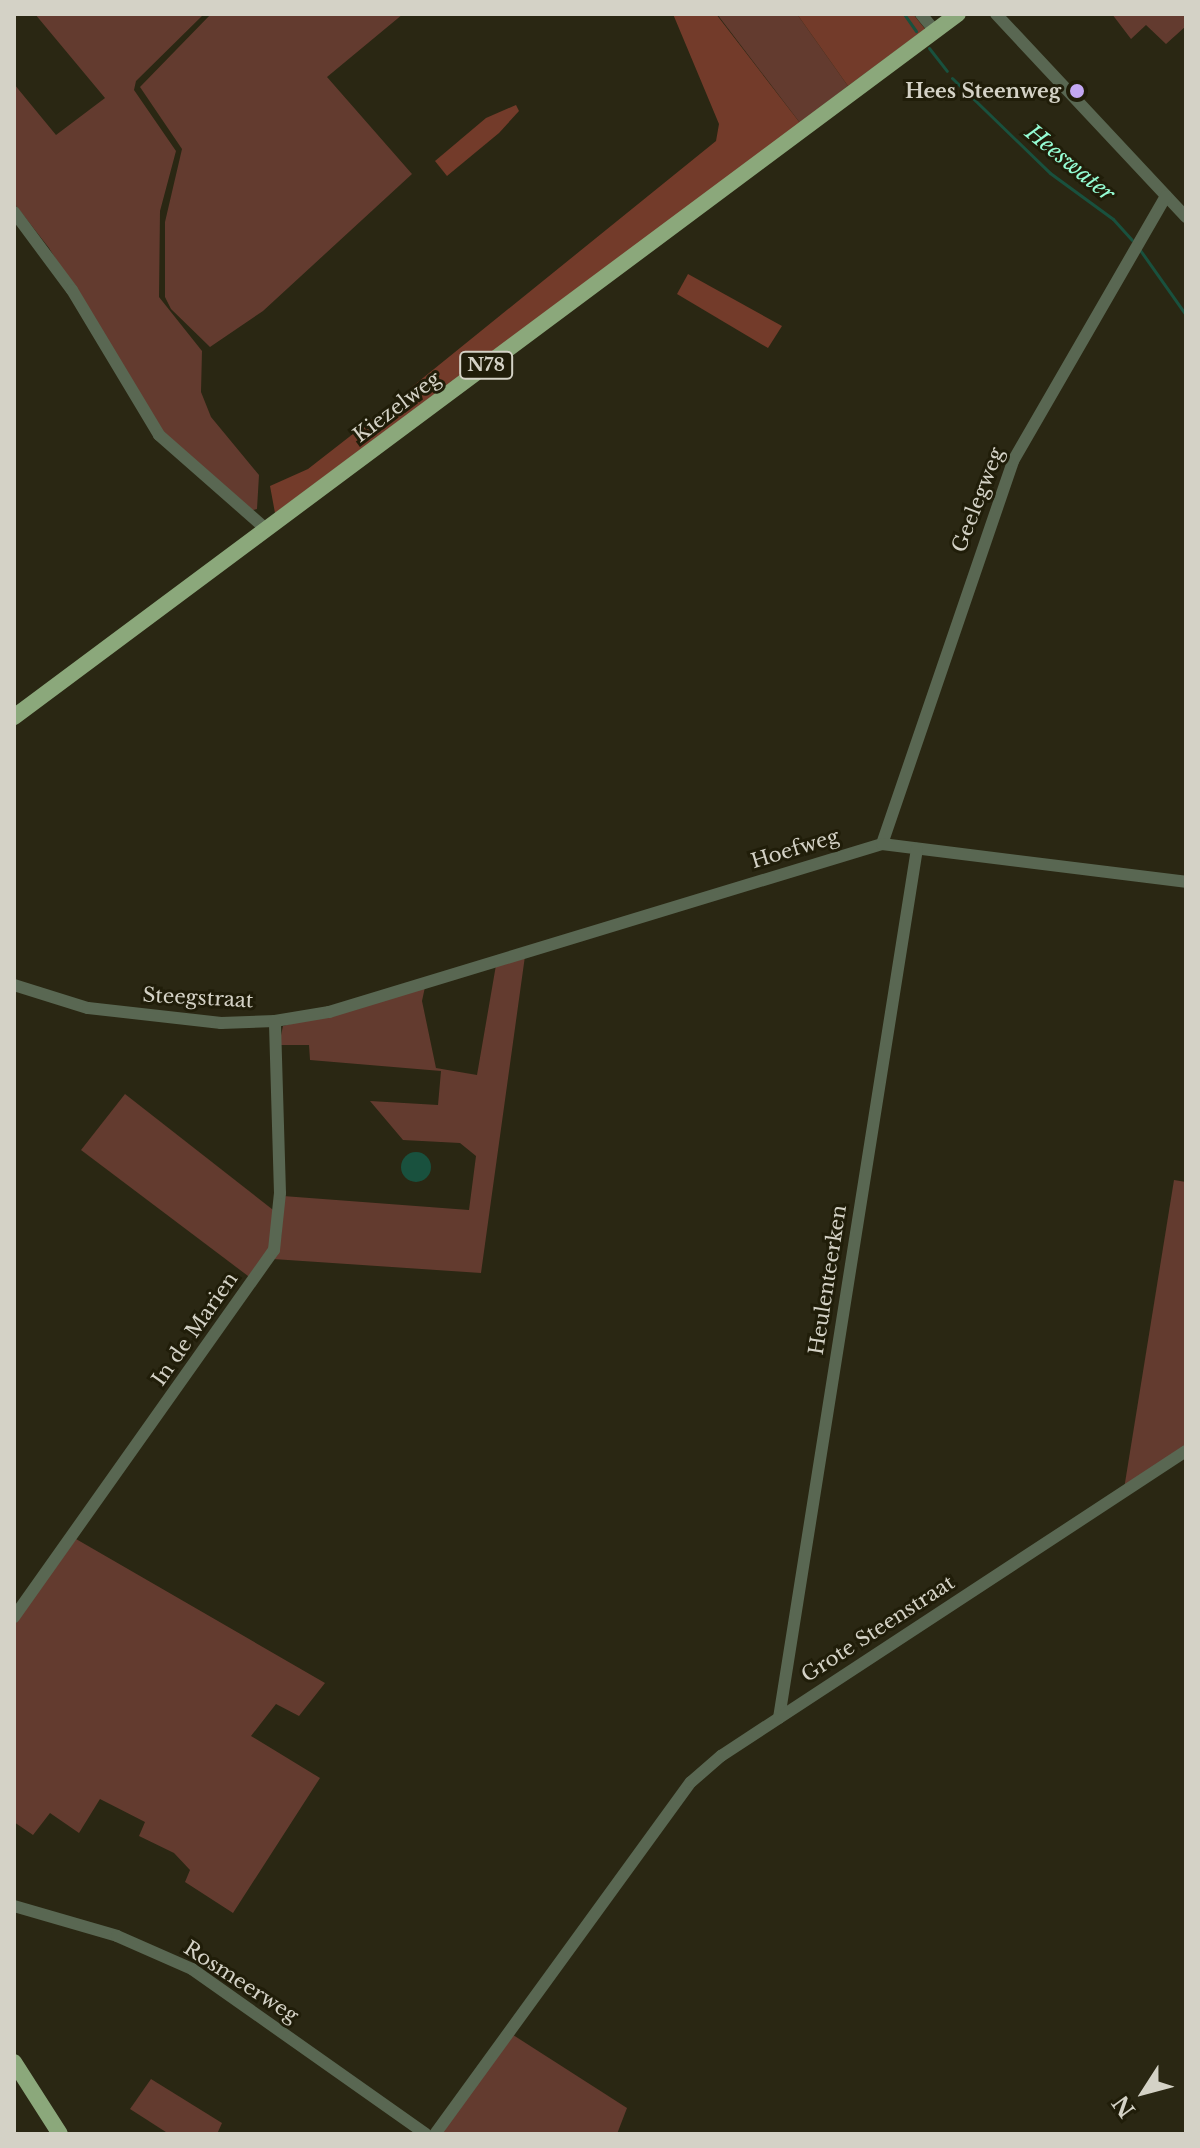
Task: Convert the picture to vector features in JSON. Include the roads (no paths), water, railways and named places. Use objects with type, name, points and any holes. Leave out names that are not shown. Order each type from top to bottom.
[{"type":"main road","name":"Kiezelweg","points":[[14,717],[958,14]]},
{"type":"main road","points":[[14,2062],[60,2134]]},
{"type":"street","points":[[921,14],[935,31]]},
{"type":"street","points":[[996,14],[1186,217]]},
{"type":"street","name":"Geelegweg","points":[[882,844],[1013,461],[1166,196]]},
{"type":"street","points":[[14,212],[72,290],[159,435],[266,529]]},
{"type":"street","name":"Hoefweg","points":[[427,983],[882,844],[1186,882]]},
{"type":"street","name":"Heulenteerken","points":[[779,1718],[917,849]]},
{"type":"street","name":"Steegstraat","points":[[14,985],[88,1008],[221,1023],[275,1021],[329,1012],[427,983]]},
{"type":"street","name":"In de Marien","points":[[14,1617],[274,1250],[280,1193],[275,1021]]},
{"type":"street","name":"Grote Steenstraat","points":[[435,2134],[691,1782],[779,1718],[1186,1451]]},
{"type":"street","name":"Rosmeerweg","points":[[14,1906],[117,1936],[192,1969],[426,2134]]},
{"type":"waterway","name":"Heeswater","points":[[904,14],[916,31]]},
{"type":"waterway","name":"Heeswater","points":[[929,48],[947,71]]},
{"type":"waterway","name":"Heeswater","points":[[952,78],[1050,173],[1113,219],[1132,240]]},
{"type":"waterway","name":"Heeswater","points":[[1140,250],[1186,315]]},
{"type":"place","name":"Hees Steenweg","points":[[1077,91]]}]
